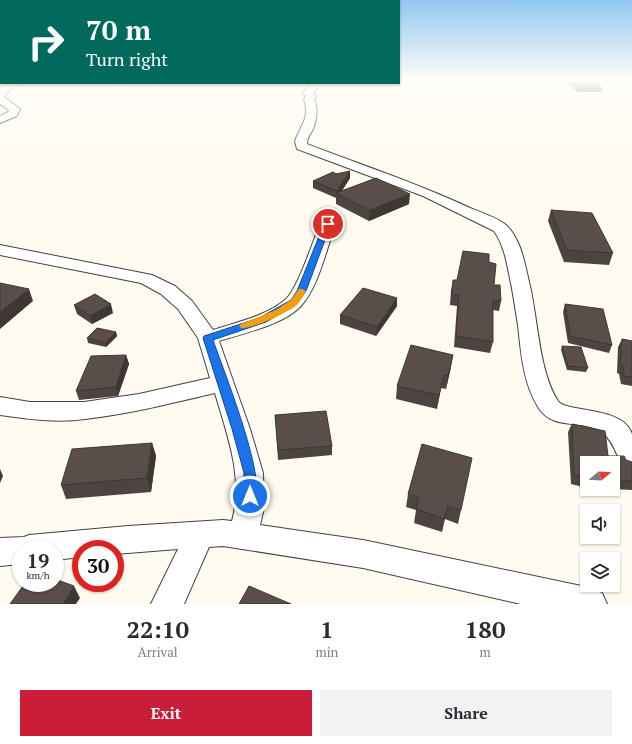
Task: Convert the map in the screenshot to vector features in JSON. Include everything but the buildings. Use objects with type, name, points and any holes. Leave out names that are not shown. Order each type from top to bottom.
[{"type":"street","points":[[0,120],[12,114],[15,109],[14,108]]},
{"type":"street","points":[[312,108],[307,128],[300,140],[301,146],[428,193],[500,228],[510,242],[524,301],[534,366],[540,387],[546,400],[552,409],[558,413],[595,420],[611,426],[620,435],[632,460]]},
{"type":"street","points":[[208,338],[262,320],[294,302],[302,291],[328,224]]},
{"type":"street","points":[[0,250],[146,280],[168,290],[185,305],[208,338],[238,429],[250,473],[250,508],[243,537]]},
{"type":"street","points":[[0,406],[30,411],[84,411],[139,402],[223,383]]},
{"type":"street","points":[[64,545],[128,539],[223,534],[363,554],[557,600],[591,604]]},
{"type":"street","points":[[167,604],[200,535]]},
{"type":"street","points":[[0,552],[12,551]]},
{"type":"slow traffic","points":[[244,326],[280,312],[294,302],[302,291]]},
{"type":"route","points":[[250,496],[250,473],[238,429],[208,338],[262,320],[280,312],[294,302],[302,291],[328,224]]}]
